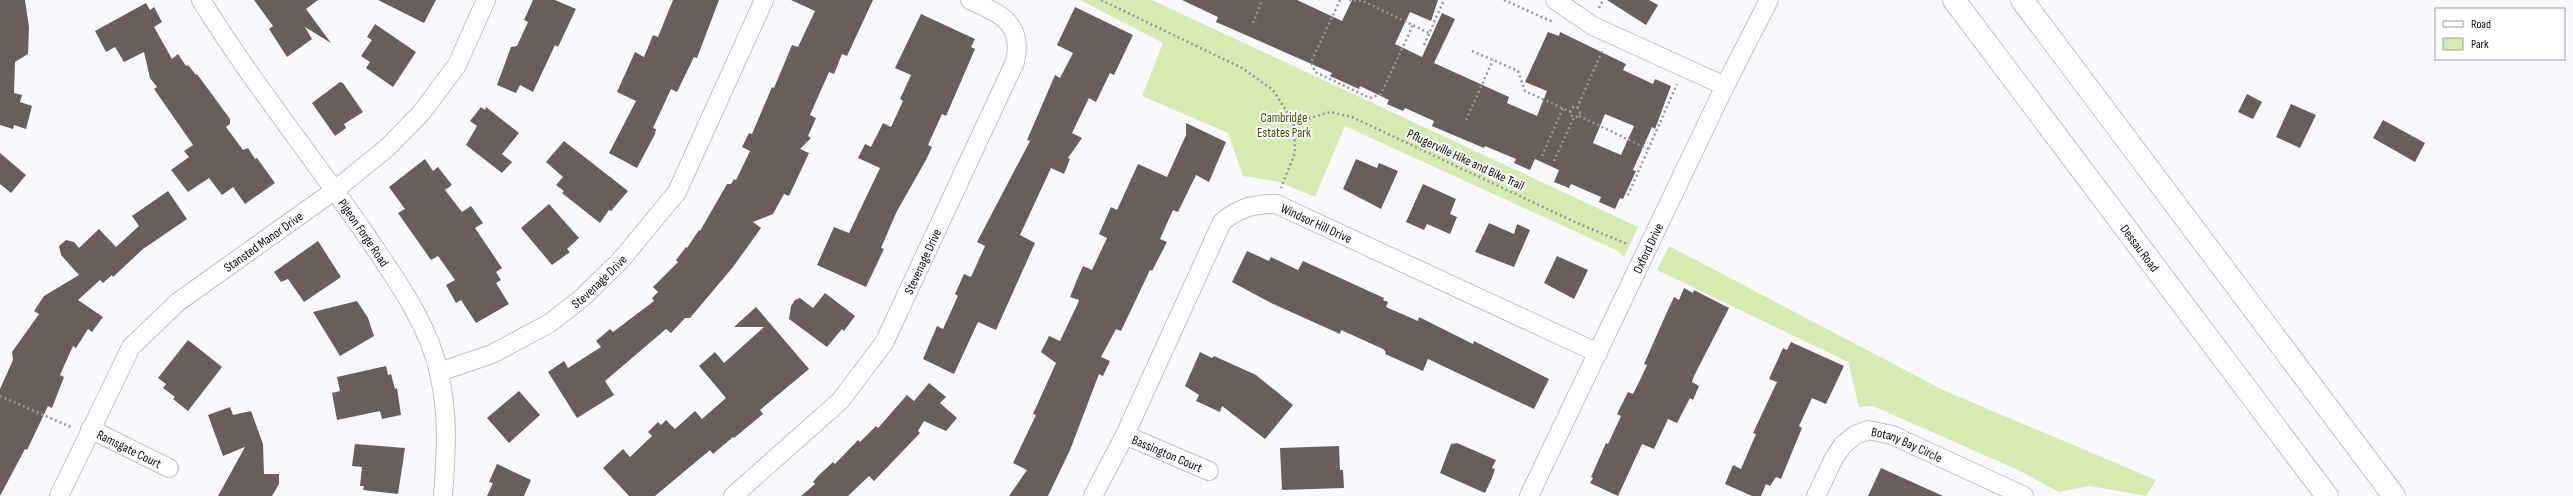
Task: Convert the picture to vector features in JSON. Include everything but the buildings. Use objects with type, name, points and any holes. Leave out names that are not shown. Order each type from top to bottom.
[{"type":"main road","name":"Dessau Road","points":[[1954,0],[2326,496]]},
{"type":"main road","points":[[2022,0],[2394,496]]},
{"type":"street","name":"Pigeon Forge Road","points":[[201,0],[223,36],[334,190],[403,290],[424,329],[439,372],[448,435],[443,496]]},
{"type":"street","name":"Stansted Manor Drive","points":[[59,496],[90,429],[131,347],[178,302],[334,190],[388,147],[422,112],[457,65],[486,0]]},
{"type":"street","name":"Stevenage Drive","points":[[439,372],[492,354],[550,323],[583,297],[620,261],[677,192],[764,0]]},
{"type":"street","name":"Stevenage Drive","points":[[733,496],[840,401],[884,343],[1015,62],[1018,50],[1015,34],[1009,22],[999,14],[970,0]]},
{"type":"street","points":[[1555,0],[1593,26],[1725,86]]},
{"type":"street","name":"Oxford Drive","points":[[1529,496],[1725,86],[1769,0]]},
{"type":"street","name":"Windsor Hill Drive","points":[[1093,496],[1125,435],[1222,222],[1236,211],[1254,204],[1276,204],[1598,354]]},
{"type":"street","name":"Ramsgate Court","points":[[90,429],[169,468]]},
{"type":"street","name":"Botany Bay Circle","points":[[1816,496],[1834,458],[1843,445],[1855,435],[1868,430],[1892,435],[2024,496]]},
{"type":"street","name":"Bassington Court","points":[[1125,435],[1209,471]]},
{"type":"path","points":[[1101,0],[1242,68],[1273,90],[1294,123],[1295,153],[1281,188]]},
{"type":"path","points":[[1253,23],[1262,0]]},
{"type":"path","points":[[1340,0],[1311,62],[1315,72],[1370,98],[1381,94],[1413,25]]},
{"type":"path","points":[[1349,0],[1370,5],[1429,33]]},
{"type":"path","points":[[1370,5],[1372,0]]},
{"type":"path","points":[[1424,45],[1444,0]]},
{"type":"path","points":[[1504,0],[1558,24]]},
{"type":"path","points":[[1597,44],[1610,50]]},
{"type":"path","points":[[1577,108],[1604,47]]},
{"type":"path","points":[[1472,51],[1518,72],[1525,91],[1564,108],[1574,117]]},
{"type":"path","points":[[1466,120],[1493,60]]},
{"type":"path","points":[[1628,195],[1678,82],[1671,78]]},
{"type":"path","points":[[1542,156],[1564,108]]},
{"type":"path","points":[[1570,112],[1572,108],[1577,108]]},
{"type":"path","points":[[1577,108],[1580,111],[1579,116]]},
{"type":"path","name":"Pflugerville Hike and Bike Trail","points":[[1294,123],[1330,112],[1352,117],[1577,223],[1627,244]]},
{"type":"path","points":[[1574,117],[1579,116],[1648,149]]},
{"type":"path","points":[[1554,161],[1574,117]]},
{"type":"path","points":[[0,396],[72,427]]},
{"type":"green space","name":"Cambridge Estates Park","points":[[1080,0],[1152,0],[1638,227],[1624,257],[1618,251],[1345,126],[1315,197],[1279,182],[1243,176],[1228,133],[1142,96],[1163,43]]},
{"type":"green space","points":[[1669,246],[1943,390],[2156,480],[2146,496],[2090,486],[2059,492],[2018,470],[1873,406],[1859,407],[1848,362],[1657,270]]}]
